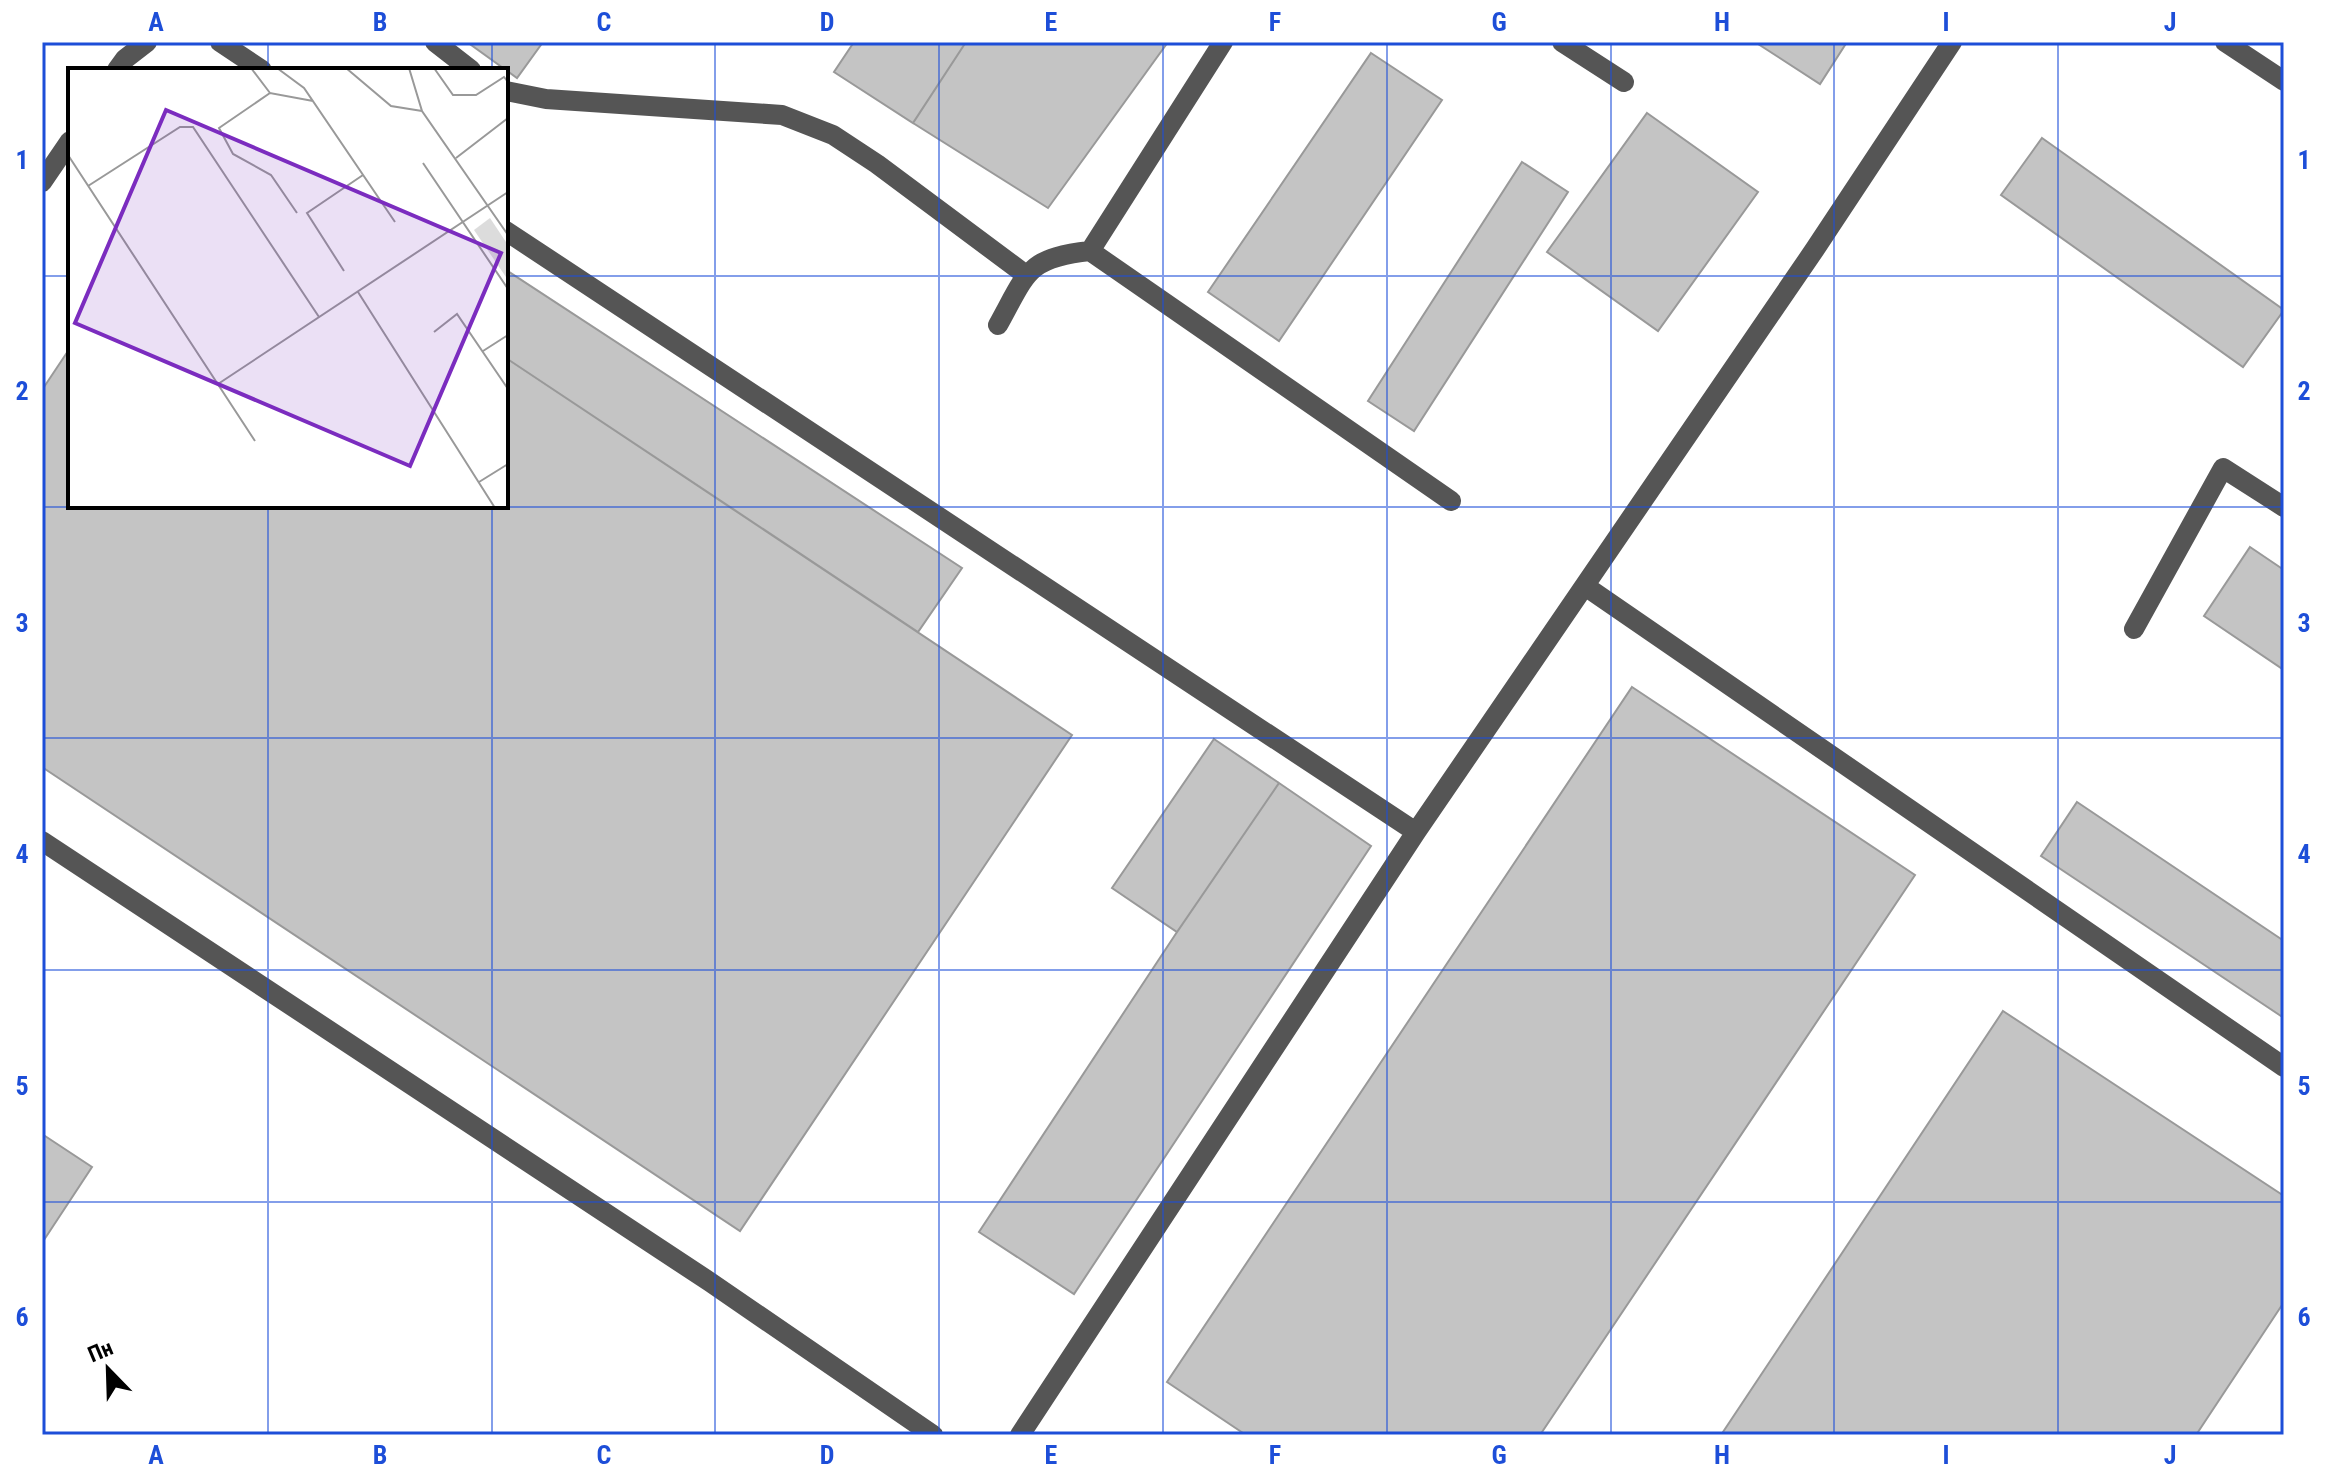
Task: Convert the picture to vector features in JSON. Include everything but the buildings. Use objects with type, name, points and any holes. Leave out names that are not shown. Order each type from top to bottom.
[{"type":"street","points":[[118,68],[147,42]]},
{"type":"street","points":[[220,42],[259,68]]},
{"type":"street","points":[[435,42],[468,68]]},
{"type":"street","points":[[1090,251],[1223,42]]},
{"type":"street","points":[[1562,42],[1624,82]]},
{"type":"street","points":[[1020,1435],[1416,832],[1815,249],[1952,42]]},
{"type":"street","points":[[2225,42],[2284,81]]},
{"type":"street","points":[[508,91],[546,99],[782,115],[833,135],[1026,275]]},
{"type":"street","points":[[42,182],[68,144]]},
{"type":"street","points":[[508,232],[1416,832]]},
{"type":"street","points":[[998,325],[1026,275],[1042,260],[1090,251],[1451,501]]},
{"type":"street","points":[[2134,629],[2223,468],[2284,507]]},
{"type":"street","points":[[1585,586],[2284,1067]]},
{"type":"street","points":[[42,841],[710,1282],[933,1435]]}]
